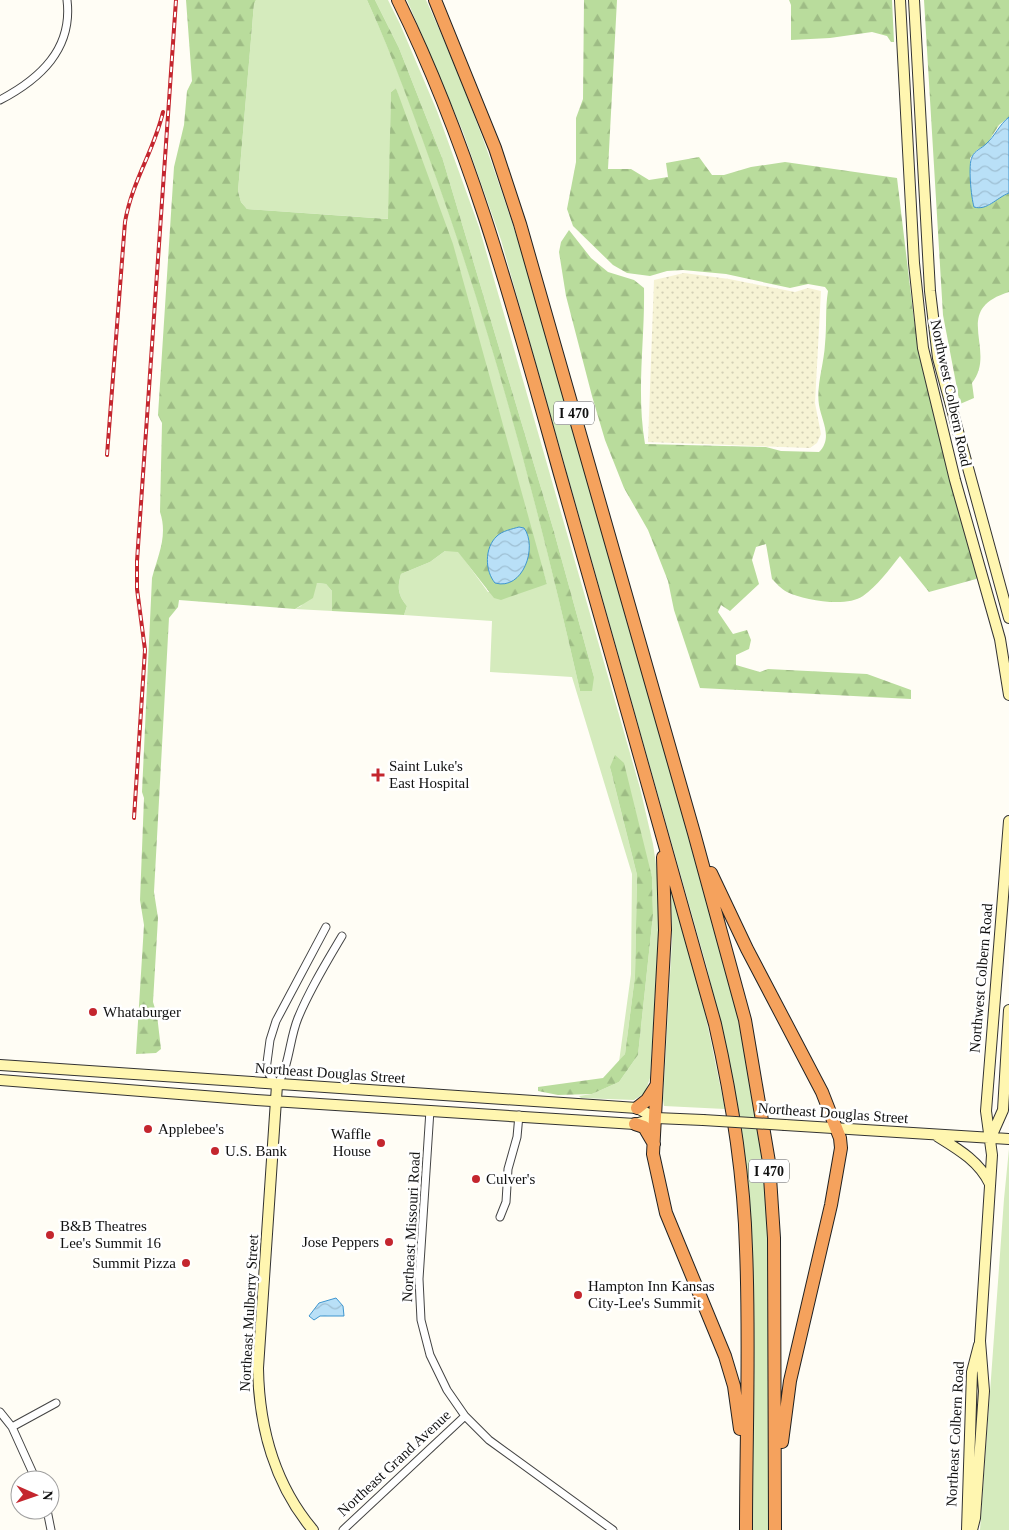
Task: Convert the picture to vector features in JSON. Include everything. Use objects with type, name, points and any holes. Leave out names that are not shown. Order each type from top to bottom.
[{"type":"highway","name":"I 470","points":[[398,0],[439,90],[487,223],[509,294],[715,1024],[728,1084],[737,1141],[746,1250],[746,1530]]},
{"type":"highway","name":"I 470","points":[[435,0],[495,148],[520,224],[694,834],[745,1020],[769,1162],[774,1238],[774,1530]]},
{"type":"highway","points":[[654,805],[664,866],[666,907],[653,1154],[666,1213],[707,1311],[734,1386],[746,1479]]},
{"type":"highway","points":[[694,834],[743,941],[822,1092],[838,1129],[841,1148],[836,1179],[798,1346],[784,1418],[775,1516]]},
{"type":"highway","points":[[637,1108],[647,1100],[657,1084]]},
{"type":"highway","points":[[635,1124],[644,1127],[654,1144]]},
{"type":"main road","name":"Northwest Colbern Road","points":[[900,0],[914,263],[923,348],[953,471],[1000,639],[1009,695]]},
{"type":"main road","name":"Northwest Colbern Road","points":[[914,0],[930,290],[938,358],[1009,618]]},
{"type":"main road","name":"Northwest Colbern Road","points":[[983,1282],[990,1184],[991,1138],[986,1111],[1009,821]]},
{"type":"main road","name":"Northwest Colbern Road","points":[[991,1138],[1002,1110],[1009,1010]]},
{"type":"main road","name":"Northeast Douglas Street","points":[[0,1065],[637,1108],[656,1118]]},
{"type":"main road","name":"Northeast Douglas Street","points":[[0,1080],[276,1101],[519,1115],[635,1124],[656,1118],[1009,1139]]},
{"type":"main road","name":"Northeast Mulberry Street","points":[[277,1085],[258,1368],[259,1398],[264,1429],[287,1494],[313,1530]]},
{"type":"main road","points":[[934,1135],[971,1158],[985,1174],[990,1184]]},
{"type":"main road","name":"Northeast Colbern Road","points":[[972,1530],[975,1518],[983,1410],[980,1341],[983,1282]]},
{"type":"main road","name":"Northeast Colbern Road","points":[[967,1530],[972,1372],[980,1341]]},
{"type":"street","points":[[0,100],[33,79],[56,56],[62,44],[67,25],[67,0]]},
{"type":"street","points":[[326,927],[276,1021],[270,1040],[266,1070],[277,1085],[285,1071],[290,1038],[298,1018],[316,980],[342,936]]},
{"type":"street","name":"Northeast Missouri Road","points":[[430,1110],[419,1279],[421,1320],[430,1355],[447,1390],[464,1416],[488,1440],[613,1530]]},
{"type":"street","points":[[500,1217],[506,1202],[508,1169],[516,1143],[519,1115]]},
{"type":"street","points":[[12,1427],[56,1403]]},
{"type":"street","points":[[0,1412],[12,1427],[31,1470]]},
{"type":"street","name":"Northeast Grand Avenue","points":[[343,1530],[464,1416]]},
{"type":"shaded area","points":[[684,273],[729,279],[795,292],[808,288],[821,291],[815,403],[821,434],[817,443],[810,448],[648,442],[654,280]]},
{"type":"green space","points":[[186,0],[256,0],[254,4],[238,191],[241,202],[247,209],[388,219],[391,92],[396,88],[453,244],[547,584],[501,600],[494,598],[458,552],[445,551],[430,562],[401,574],[399,591],[407,606],[404,615],[332,611],[332,591],[326,584],[317,583],[313,598],[295,609],[179,600],[178,607],[169,618],[154,892],[158,918],[153,1002],[157,1015],[161,1049],[156,1053],[136,1054],[144,925],[140,900],[144,798],[142,792],[152,578],[163,537],[160,512],[162,423],[158,415],[174,167],[184,125],[187,91],[192,81]]},
{"type":"green space","points":[[256,0],[367,0],[413,111],[459,242],[479,306],[533,497],[580,691],[594,677],[553,528],[443,160],[399,48],[375,0],[388,0],[400,24],[437,111],[479,227],[640,788],[653,844],[660,906],[650,1078],[645,1093],[634,1100],[581,1098],[579,1096],[592,1094],[619,1082],[638,1055],[653,915],[652,877],[610,767],[637,875],[635,976],[625,1054],[619,1062],[631,974],[632,874],[572,677],[490,672],[492,621],[404,615],[407,606],[399,591],[401,574],[430,562],[445,551],[458,551],[488,592],[547,584],[396,88],[391,92],[389,219],[247,209],[241,202],[238,191],[254,4]]},
{"type":"green space","points":[[367,0],[375,0],[399,48],[443,160],[553,528],[594,677],[592,691],[580,691],[550,562],[499,371],[480,308],[404,90]]},
{"type":"green space","points":[[407,0],[426,0],[458,75],[514,228],[561,384],[626,619],[705,885],[738,1020],[752,1088],[762,1157],[767,1226],[769,1271],[769,1530],[751,1530],[751,1244],[718,1014],[707,968],[501,240],[463,132]]},
{"type":"green space","points":[[584,0],[617,0],[608,169],[631,169],[649,180],[668,177],[666,163],[699,157],[712,175],[724,175],[751,167],[785,162],[897,178],[914,320],[925,375],[979,576],[976,579],[929,592],[900,556],[878,583],[863,596],[846,602],[825,602],[794,595],[781,588],[772,579],[766,544],[756,547],[752,560],[759,584],[730,611],[721,605],[718,612],[733,634],[747,630],[751,640],[749,649],[736,655],[736,665],[760,672],[768,669],[867,674],[911,690],[911,699],[700,688],[674,610],[668,581],[648,530],[624,488],[605,440],[566,296],[559,252],[561,242],[569,230],[591,258],[608,272],[634,280],[644,288],[641,405],[645,444],[766,447],[781,451],[819,452],[823,447],[826,435],[818,398],[826,337],[828,291],[825,287],[808,284],[790,288],[726,274],[683,270],[667,271],[650,276],[627,273],[613,265],[573,226],[567,209],[576,162],[576,118],[583,99]]},
{"type":"green space","points":[[789,0],[892,0],[894,42],[891,42],[887,36],[872,32],[830,38],[791,40],[791,5]]},
{"type":"green space","points":[[924,0],[1009,0],[1009,117],[999,125],[987,144],[977,150],[970,158],[970,179],[988,206],[999,197],[1009,193],[1009,292],[992,300],[982,309],[978,320],[979,370],[972,383],[974,398],[960,404],[943,315]]},
{"type":"green space","points":[[317,583],[326,584],[332,591],[332,611],[295,609],[301,606]]},
{"type":"green space","points":[[615,755],[624,763],[652,877],[653,915],[638,1055],[619,1082],[592,1094],[558,1095],[538,1091],[538,1087],[603,1078],[625,1054],[635,976],[637,875],[610,767]]},
{"type":"green space","points":[[671,885],[704,1008],[725,1109],[664,1106],[672,940]]},
{"type":"green space","points":[[1009,1149],[1009,1530],[980,1530],[1004,1199]]},
{"type":"water","points":[[1009,117],[1009,193],[987,206],[974,207],[970,181],[972,157],[976,151],[989,141],[1002,123]]},
{"type":"water","points":[[519,527],[524,528],[528,536],[528,556],[525,566],[513,580],[505,584],[495,583],[489,572],[487,560],[490,547],[499,534]]},
{"type":"water","points":[[336,1298],[343,1306],[344,1316],[320,1316],[314,1320],[309,1316],[319,1303]]},
{"type":"railway","points":[[134,818],[145,650],[137,589],[137,561],[176,0]]},
{"type":"railway","points":[[107,455],[125,222],[128,207],[163,112]]},
{"type":"place","name":"Saint Luke's East Hospital","points":[[378,775]]},
{"type":"place","name":"Whataburger","points":[[93,1012]]},
{"type":"place","name":"Applebee's","points":[[148,1129]]},
{"type":"place","name":"Waffle House","points":[[381,1143]]},
{"type":"place","name":"U.S. Bank","points":[[215,1151]]},
{"type":"place","name":"Culver's","points":[[476,1179]]},
{"type":"place","name":"B&B Theatres Lee's Summit 16","points":[[50,1235]]},
{"type":"place","name":"Jose Peppers","points":[[389,1242]]},
{"type":"place","name":"Summit Pizza","points":[[186,1263]]},
{"type":"place","name":"Hampton Inn Kansas City-Lee's Summit","points":[[578,1295]]}]
